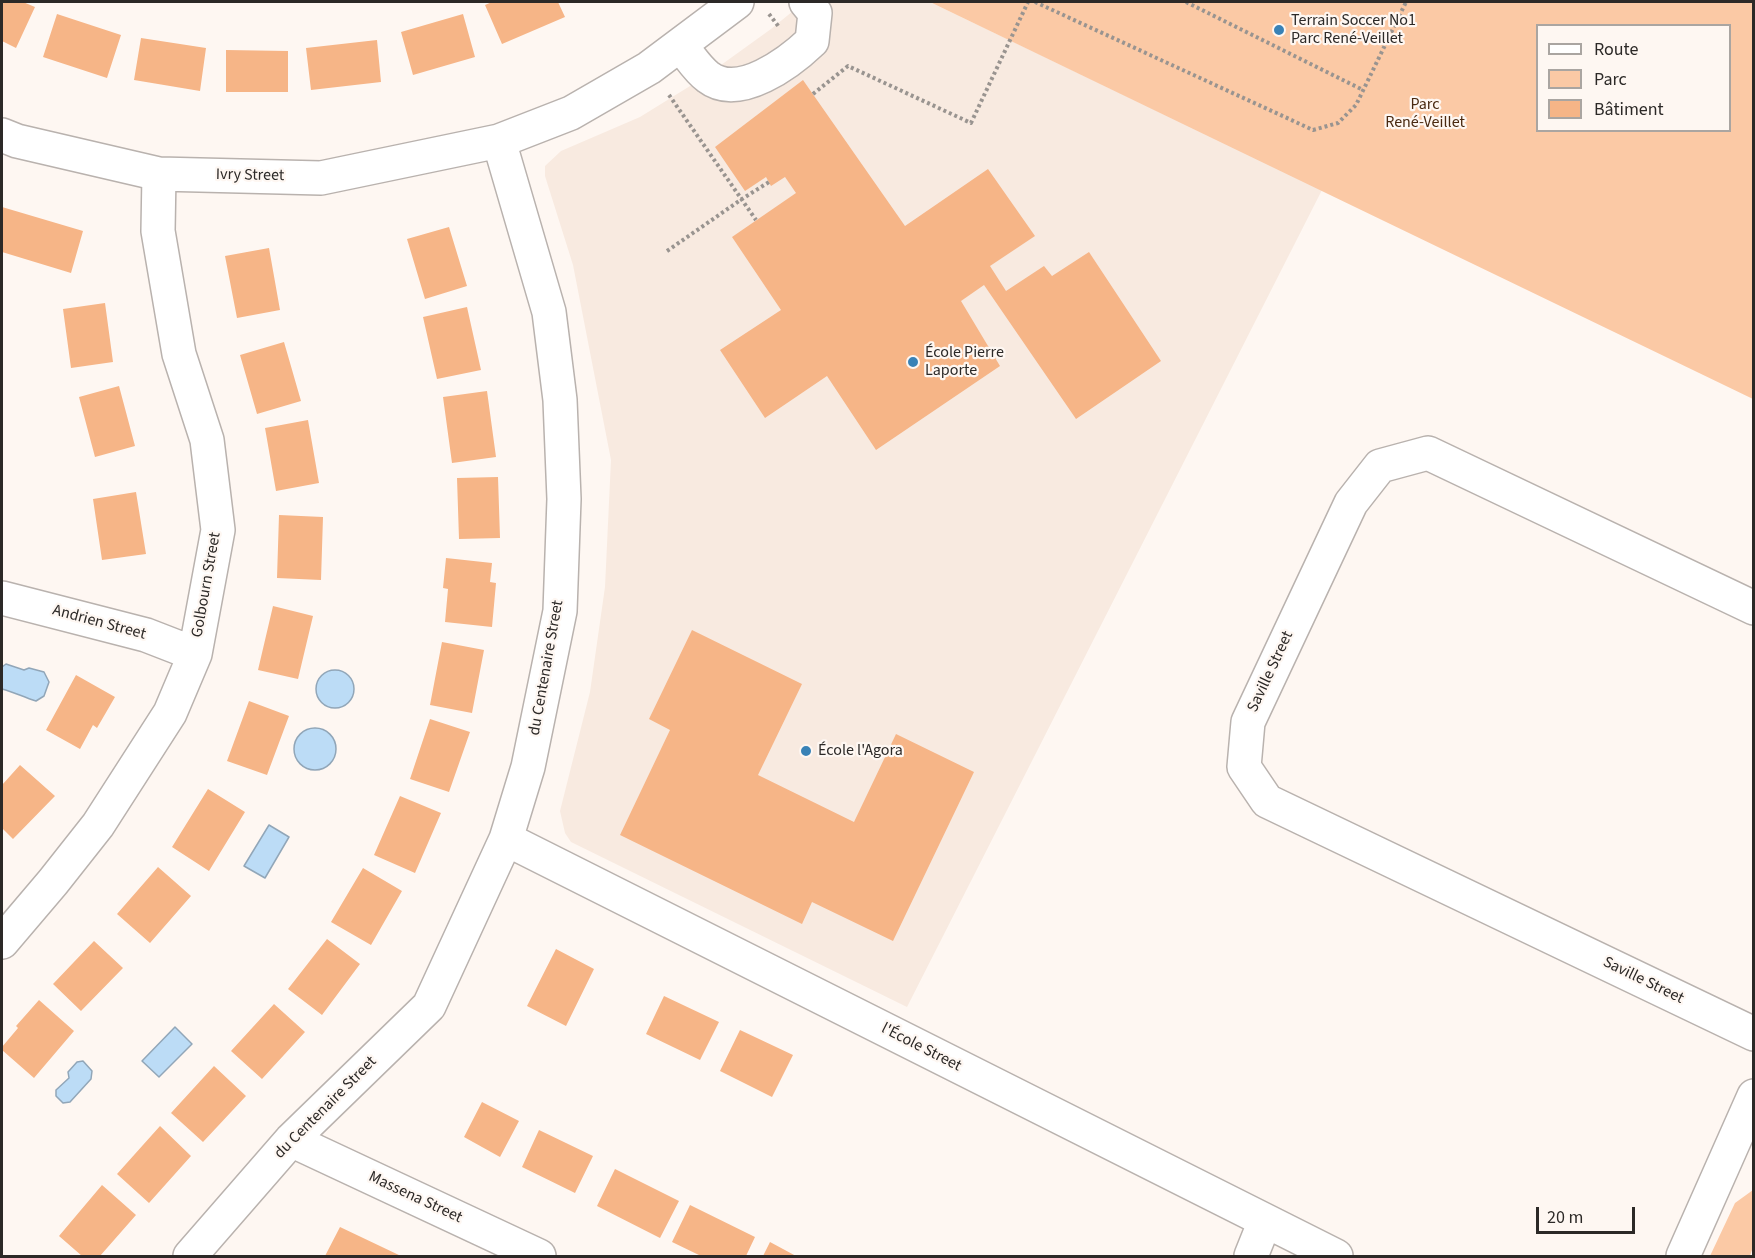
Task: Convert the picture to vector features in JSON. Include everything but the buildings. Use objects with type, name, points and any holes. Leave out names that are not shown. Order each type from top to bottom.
[{"type":"street","points":[[499,141],[571,113],[649,68],[737,2]]},
{"type":"street","points":[[680,45],[708,77],[725,85],[763,77],[798,54],[812,41],[815,13],[806,2]]},
{"type":"street","name":"Ivry Street","points":[[2,135],[16,141],[159,174],[321,178],[499,141]]},
{"type":"street","name":"du Centenaire Street","points":[[190,1257],[291,1140],[429,1006],[506,839],[528,767],[560,611],[564,499],[560,400],[549,312],[499,141]]},
{"type":"street","name":"Golbourn Street","points":[[2,942],[98,825],[170,712],[195,654],[218,530],[207,440],[179,354],[158,231],[159,174]]},
{"type":"street","name":"Saville Street","points":[[1754,608],[1428,453],[1380,466],[1351,503],[1248,722],[1244,767],[1267,801],[1754,1034]]},
{"type":"street","name":"Andrien Street","points":[[2,598],[146,635],[195,654]]},
{"type":"street","name":"l'École Street","points":[[506,839],[1336,1257]]},
{"type":"street","points":[[1683,1257],[1741,1156],[1754,1096]]},
{"type":"street","name":"Massena Street","points":[[291,1140],[539,1257]]},
{"type":"street","points":[[1251,1257],[1266,1221]]},
{"type":"path","points":[[813,94],[848,66],[971,123],[1028,2]]},
{"type":"path","points":[[1035,2],[1313,130],[1338,123],[1356,105],[1406,2]]},
{"type":"path","points":[[1186,2],[1363,90]]},
{"type":"path","points":[[649,68],[756,220]]},
{"type":"path","points":[[667,251],[769,182]]},
{"type":"shaded area","name":"École Pierre Laporte","points":[[804,2],[930,2],[1322,190],[907,1007],[571,842],[565,833],[560,811],[590,692],[605,587],[611,460],[573,265],[545,176],[545,166],[561,151],[640,117],[703,78]]},
{"type":"green space","name":"Parc René-Veillet","points":[[930,2],[1753,2],[1753,399]]},
{"type":"green space","points":[[1753,1190],[1753,1247],[1750,1256],[1710,1256],[1735,1203]]},
{"type":"water","points":[[6,664],[24,670],[29,668],[44,672],[49,682],[44,696],[36,701],[2,689],[2,667]]},
{"type":"water","points":[[335,670],[349,675],[354,689],[349,703],[335,708],[321,703],[316,689],[321,675]]},
{"type":"water","points":[[315,728],[330,734],[336,749],[330,764],[315,770],[300,764],[294,749],[300,734]]},
{"type":"water","points":[[269,825],[289,837],[265,878],[244,866]]},
{"type":"water","points":[[175,1027],[192,1044],[159,1077],[142,1061]]},
{"type":"water","points":[[83,1061],[92,1071],[91,1079],[70,1102],[63,1103],[56,1096],[56,1090],[69,1078],[68,1072],[77,1062]]},
{"type":"place","name":"Terrain Soccer No1 Parc René-Veillet","points":[[1279,30]]},
{"type":"place","name":"École Pierre Laporte","points":[[913,362]]},
{"type":"place","name":"École l'Agora","points":[[806,751]]}]
